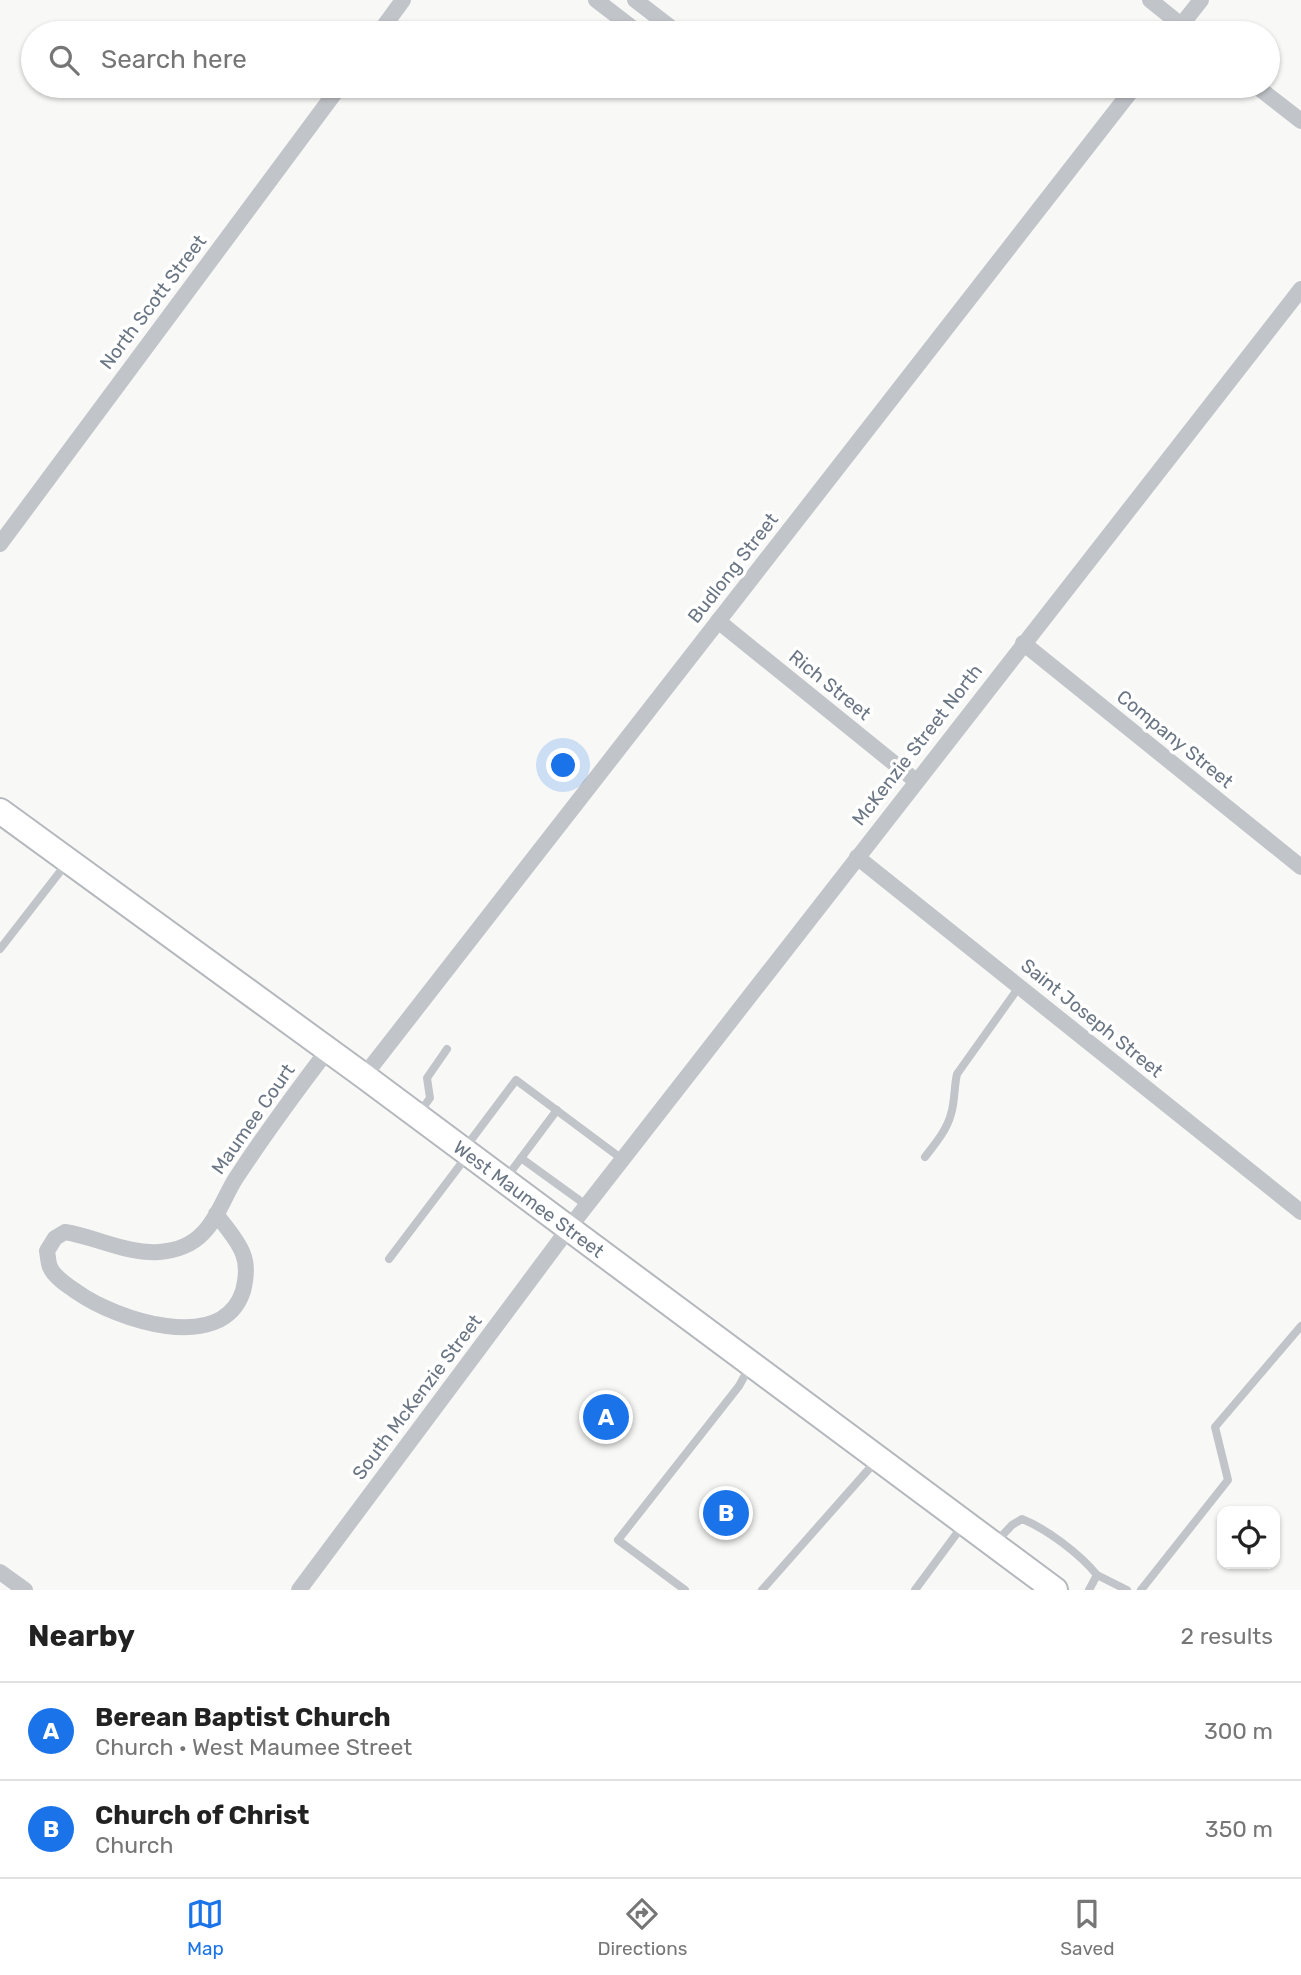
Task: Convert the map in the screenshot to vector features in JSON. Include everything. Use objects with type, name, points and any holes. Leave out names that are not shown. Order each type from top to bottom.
[{"type":"main road","name":"West Maumee Street","points":[[0,811],[364,1076],[1053,1589]]},
{"type":"street","points":[[388,21],[403,0]]},
{"type":"street","points":[[596,0],[623,21]]},
{"type":"street","points":[[617,16],[630,0]]},
{"type":"street","points":[[635,0],[662,21]]},
{"type":"street","points":[[1150,0],[1172,21]]},
{"type":"street","points":[[1189,21],[1201,0]]},
{"type":"street","name":"North Scott Street","points":[[0,544],[6,523],[331,98]]},
{"type":"street","name":"Budlong Street","points":[[364,1076],[1126,98]]},
{"type":"street","points":[[1271,98],[1301,121]]},
{"type":"street","name":"McKenzie Street North","points":[[569,1228],[1301,289]]},
{"type":"street","name":"Rich Street","points":[[718,621],[916,781]]},
{"type":"street","name":"Company Street","points":[[1023,643],[1301,867]]},
{"type":"street","name":"Saint Joseph Street","points":[[857,857],[1301,1213]]},
{"type":"street","name":"Maumee Court","points":[[216,1214],[243,1253],[246,1278],[234,1307],[205,1325],[148,1324],[119,1315],[88,1300],[63,1283],[50,1268],[47,1251],[55,1238],[65,1232],[130,1249],[158,1252],[178,1249],[193,1242],[204,1233],[274,1120],[327,1051]]},
{"type":"street","name":"South McKenzie Street","points":[[299,1590],[569,1228]]},
{"type":"street","points":[[0,1572],[25,1590]]},
{"type":"lane","points":[[0,949],[68,861]]},
{"type":"lane","points":[[925,1157],[947,1126],[957,1074],[1019,987]]},
{"type":"lane","points":[[417,1116],[430,1098],[427,1078],[447,1049]]},
{"type":"lane","points":[[389,1259],[516,1080],[622,1159]]},
{"type":"lane","points":[[504,1180],[557,1110]]},
{"type":"lane","points":[[521,1158],[586,1205]]},
{"type":"lane","points":[[1140,1590],[1228,1480],[1215,1427],[1301,1326]]},
{"type":"lane","points":[[685,1590],[618,1540],[739,1386],[751,1364]]},
{"type":"lane","points":[[762,1590],[878,1458]]},
{"type":"lane","points":[[994,1544],[1022,1518],[1087,1562],[1097,1575],[1127,1590]]},
{"type":"lane","points":[[915,1590],[964,1522]]},
{"type":"lane","points":[[1089,1590],[1097,1575]]},
{"type":"place","name":"Berean Baptist Church","points":[[606,1417]]},
{"type":"place","name":"Church of Christ","points":[[726,1513]]}]
